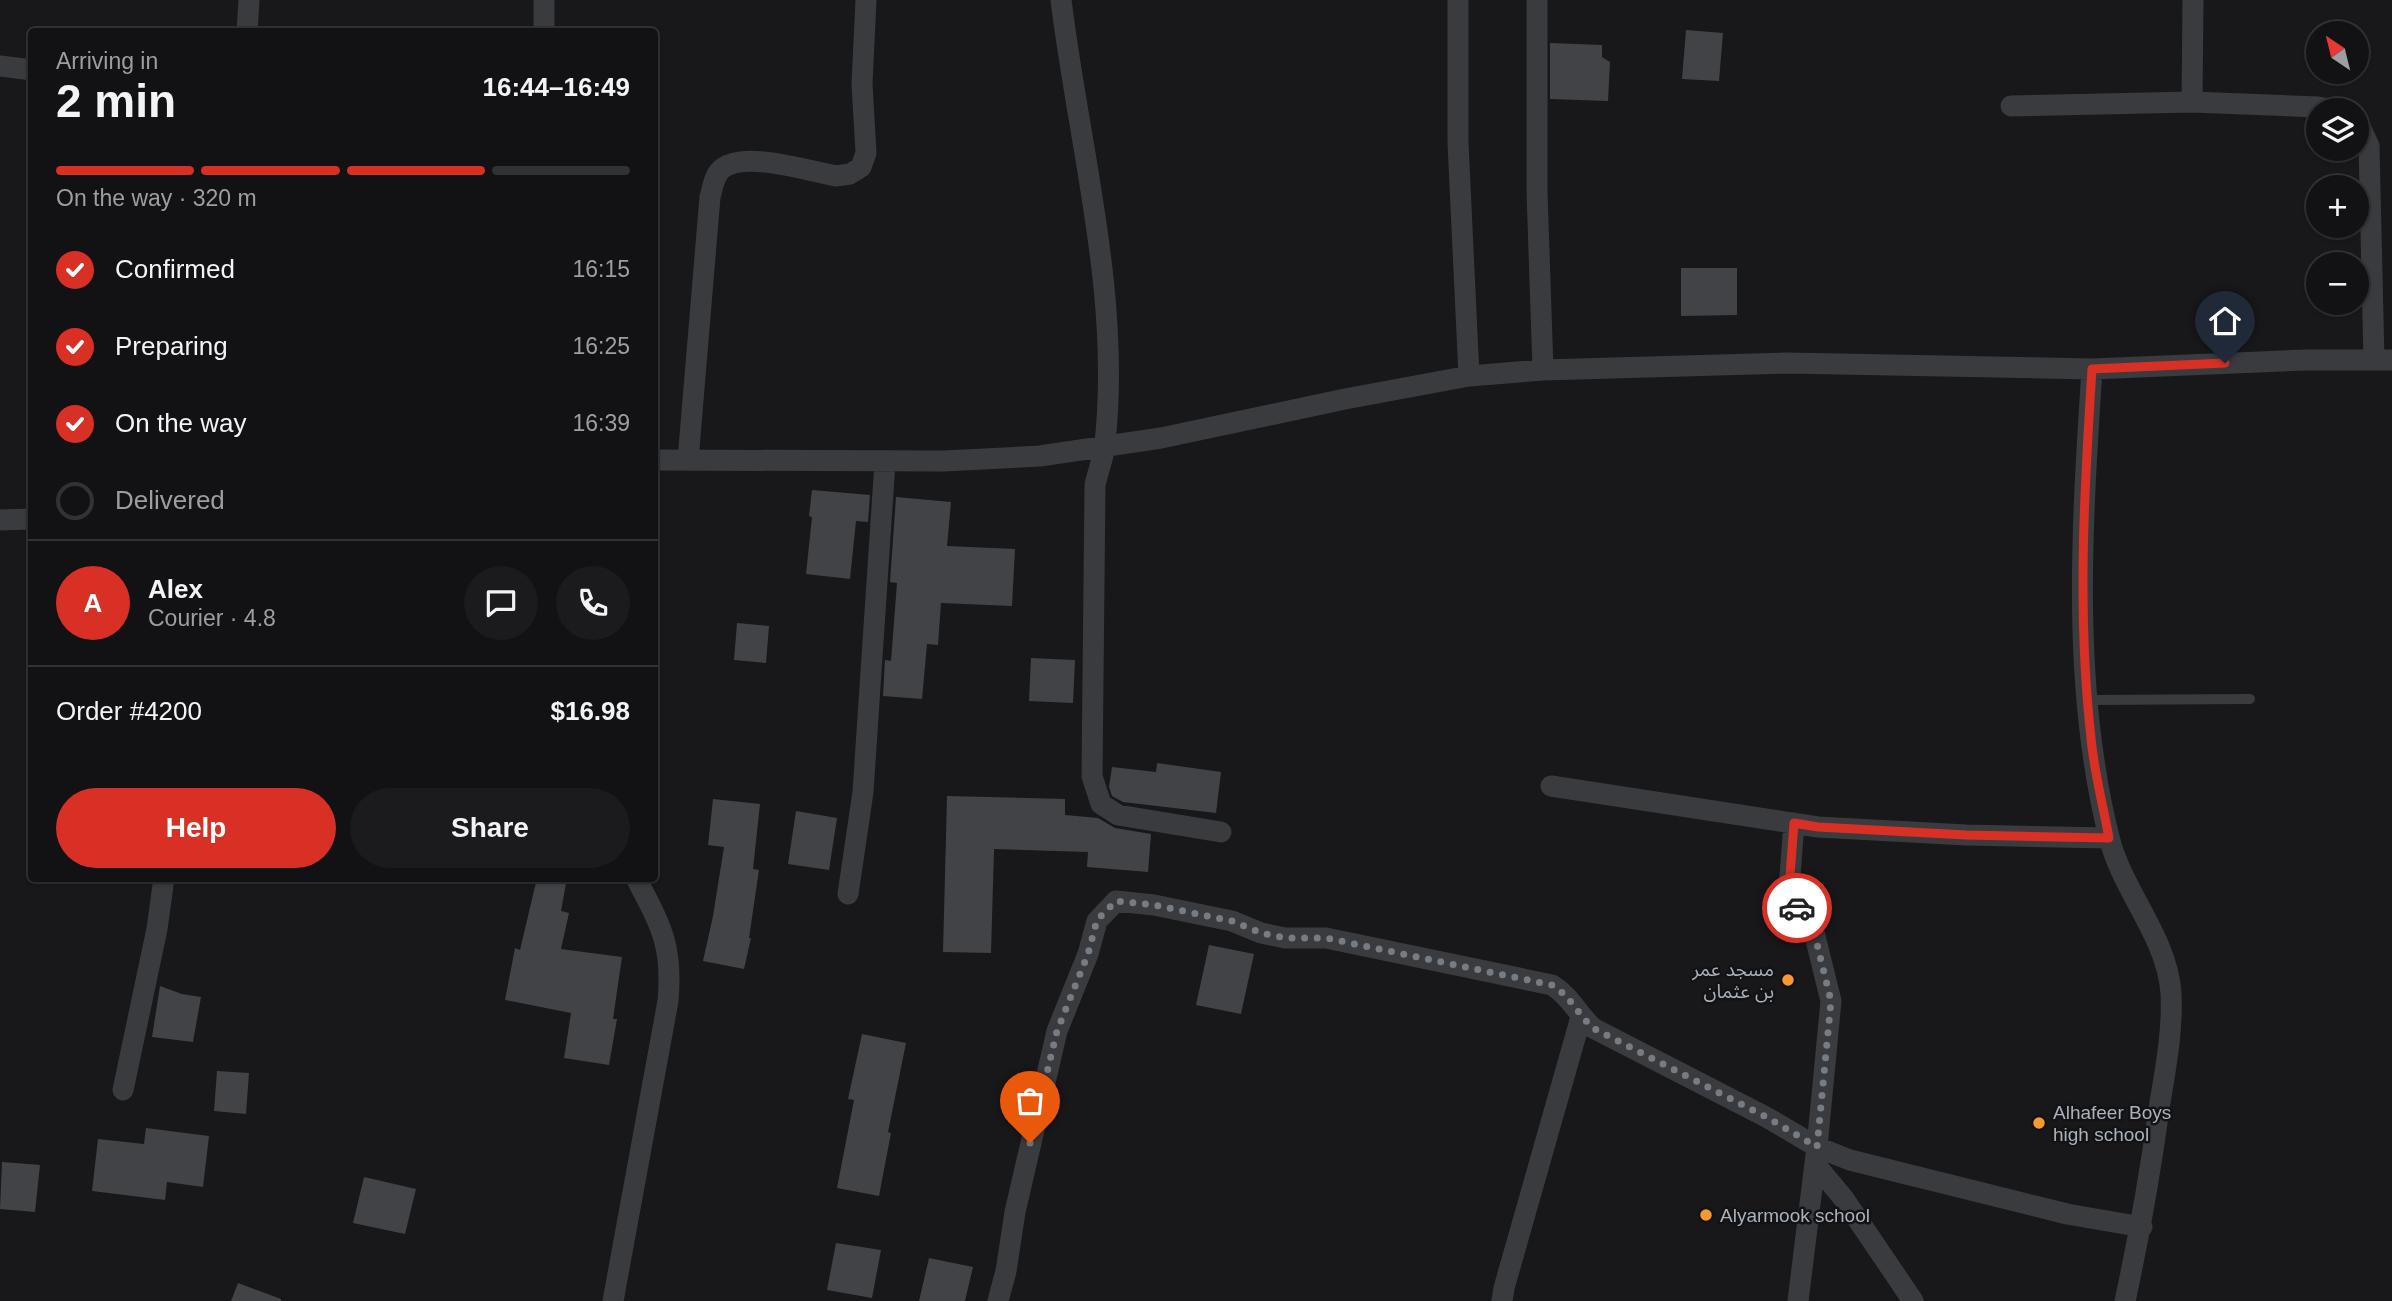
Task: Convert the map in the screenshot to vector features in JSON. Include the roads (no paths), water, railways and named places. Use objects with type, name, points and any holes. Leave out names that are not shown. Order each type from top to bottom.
[{"type":"street","points":[[247,28],[249,0]]},
{"type":"street","points":[[544,0],[544,28]]},
{"type":"street","points":[[688,460],[710,197],[714,180],[722,169],[737,161],[753,161],[836,176],[850,174],[862,167],[866,153],[862,84],[866,0]]},
{"type":"street","points":[[1061,0],[1104,287],[1109,380],[1105,446],[1095,485],[1092,776],[1101,804],[1118,815],[1221,832]]},
{"type":"street","points":[[1458,0],[1458,143],[1469,376]]},
{"type":"street","points":[[1538,0],[1537,192],[1543,370]]},
{"type":"street","points":[[2192,103],[2193,0]]},
{"type":"street","points":[[0,66],[28,70]]},
{"type":"street","points":[[2011,106],[2192,103],[2306,107]]},
{"type":"street","points":[[658,460],[885,462],[1040,456],[1161,438],[1469,376],[1543,370],[1787,363],[2092,369],[2305,360],[2383,360],[2369,146]]},
{"type":"street","points":[[2092,369],[2082,580],[2091,739],[2109,838],[2165,963],[2171,994],[2170,1035],[2142,1227],[2125,1301]]},
{"type":"street","points":[[848,894],[863,792],[885,462]]},
{"type":"street","points":[[0,520],[28,519]]},
{"type":"street","points":[[1551,786],[1818,827],[1966,835],[2109,838]]},
{"type":"street","points":[[1794,823],[1789,889],[1793,902],[1813,928],[1831,1001],[1798,1301]]},
{"type":"street","points":[[123,1090],[156,929],[162,882]]},
{"type":"street","points":[[613,1301],[671,971],[667,944],[638,882]]},
{"type":"street","points":[[998,1301],[1006,1271],[1020,1186],[1057,1031],[1088,954],[1097,920],[1116,901],[1154,905],[1232,921],[1261,933],[1285,938],[1326,938],[1552,985],[1562,991],[1581,1017],[1593,1028],[1768,1118],[1816,1156],[1913,1301]]},
{"type":"street","points":[[1502,1301],[1581,1017]]},
{"type":"street","points":[[1816,1156],[1850,1160],[2067,1214],[2142,1227]]},
{"type":"lane","points":[[2088,700],[2250,699]]},
{"type":"place","name":"مسجد عمر بن عثمان","points":[[1788,980]]},
{"type":"place","name":"Alhafeer Boys high school","points":[[2039,1123]]},
{"type":"place","name":"Alyarmook school","points":[[1706,1215]]}]
